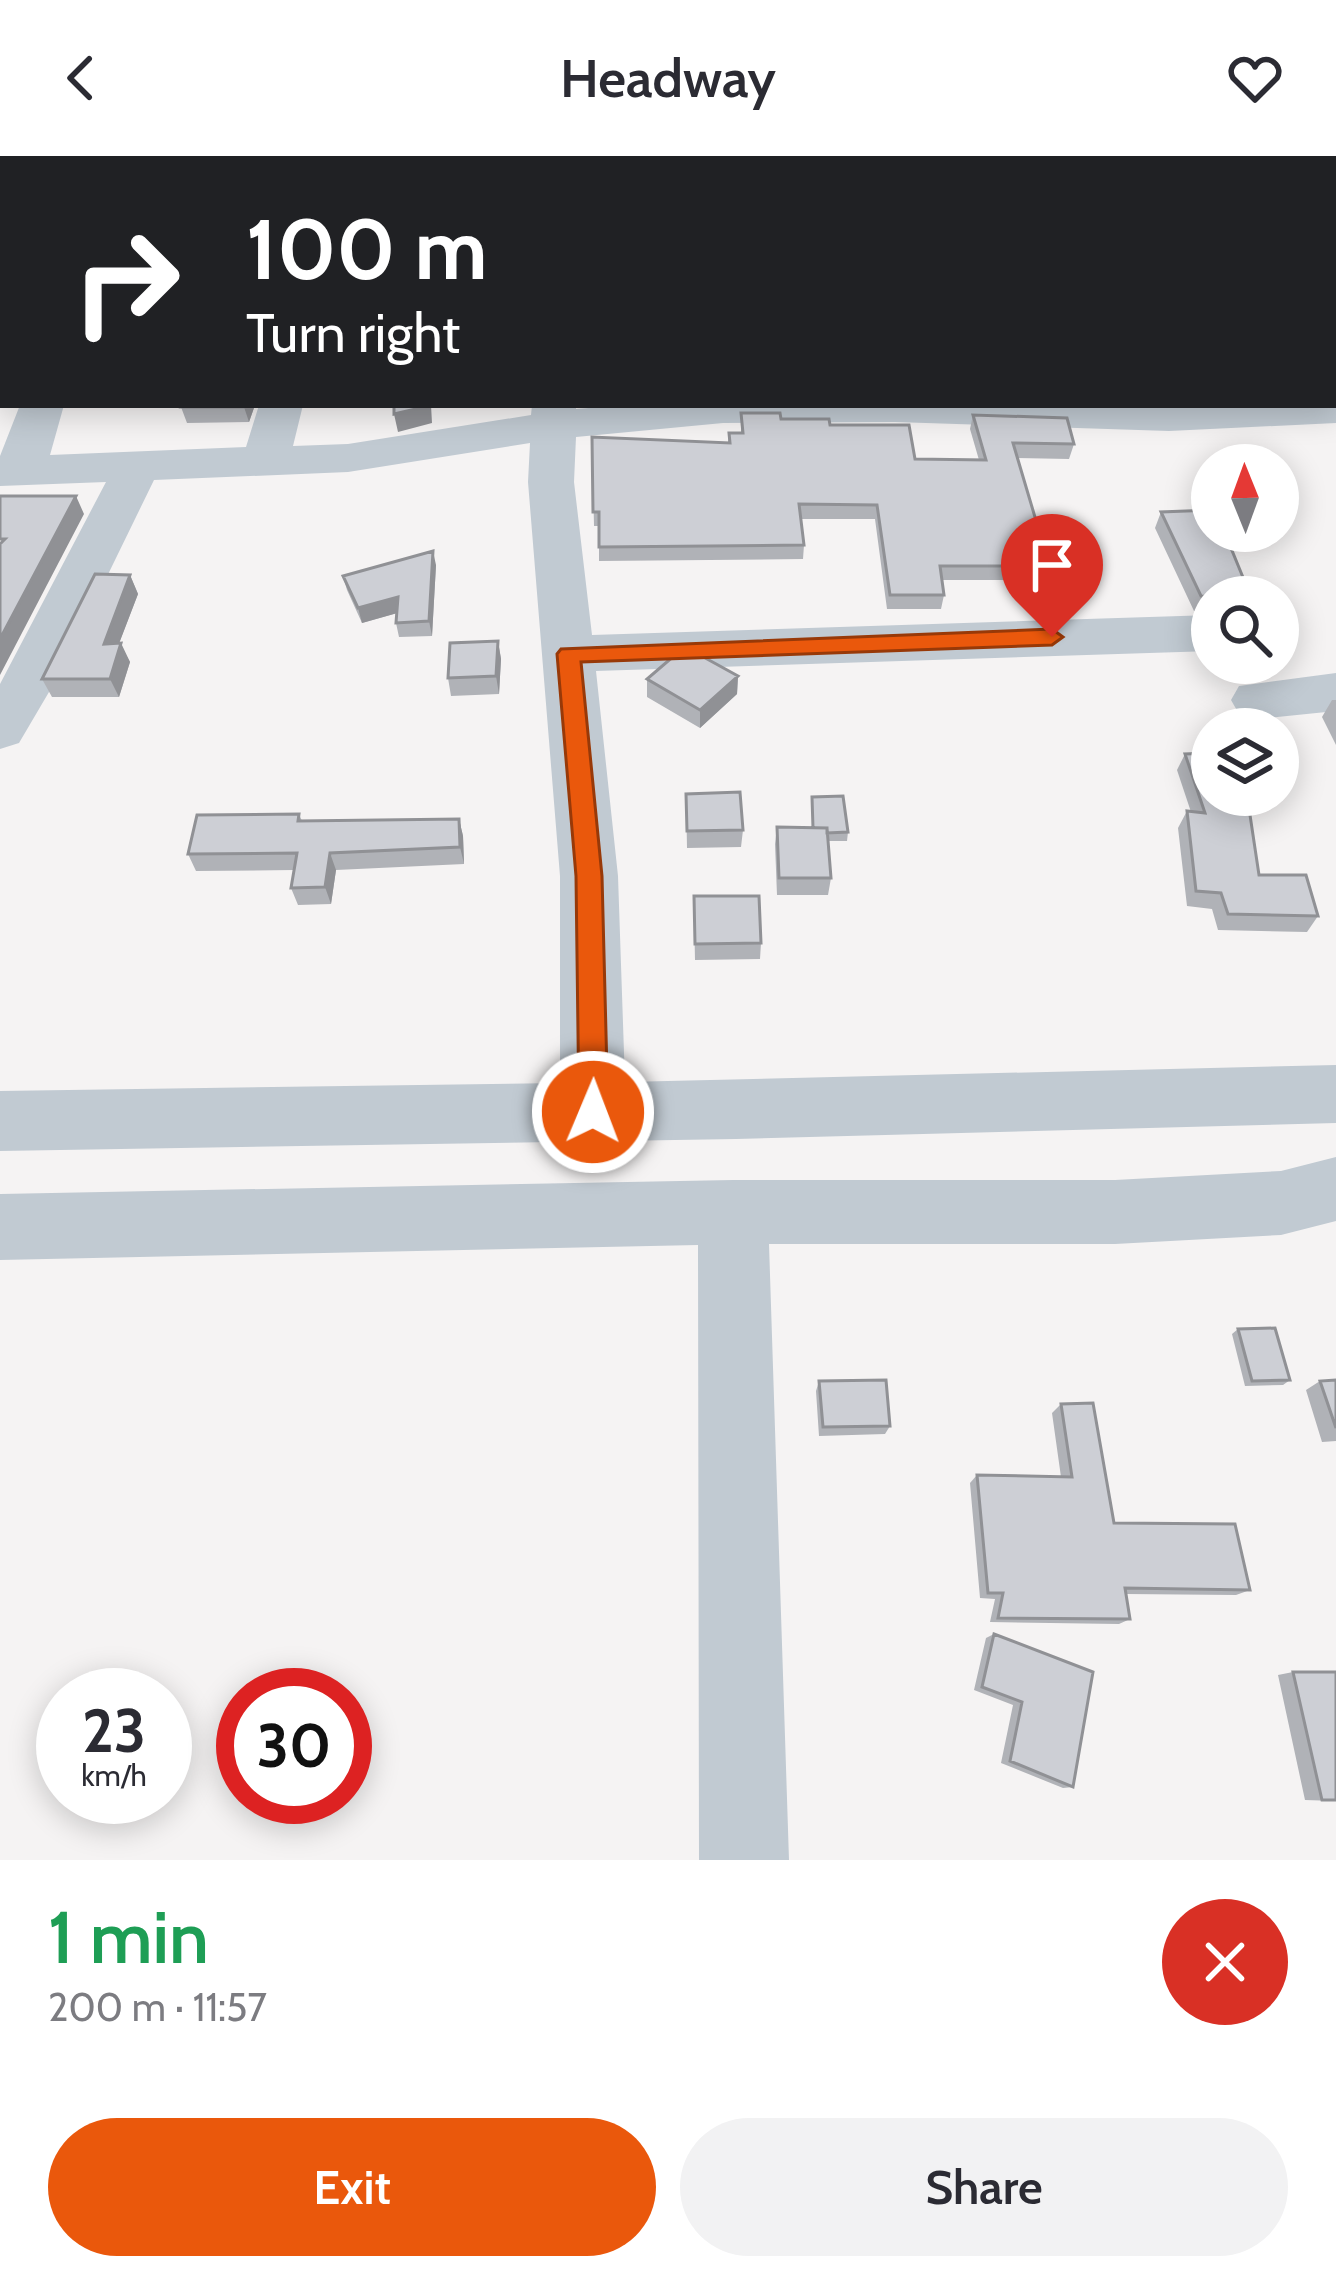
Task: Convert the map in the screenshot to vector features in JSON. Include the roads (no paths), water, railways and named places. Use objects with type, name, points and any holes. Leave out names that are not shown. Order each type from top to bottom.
[{"type":"street","points":[[41,408],[11,471],[265,463],[438,446],[554,415],[836,408]]},
{"type":"street","points":[[265,463],[280,408]]},
{"type":"street","points":[[912,408],[1078,417],[1336,410]]},
{"type":"street","points":[[554,415],[551,482],[589,876],[593,1112]]},
{"type":"street","points":[[0,728],[34,675],[136,468]]},
{"type":"street","points":[[568,654],[1191,634]]},
{"type":"street","points":[[1258,700],[1336,692]]},
{"type":"street","points":[[0,1121],[1336,1094]]},
{"type":"street","points":[[0,1227],[734,1212],[1115,1212],[1281,1203],[1336,1189]]},
{"type":"street","points":[[734,1212],[744,1860]]}]
